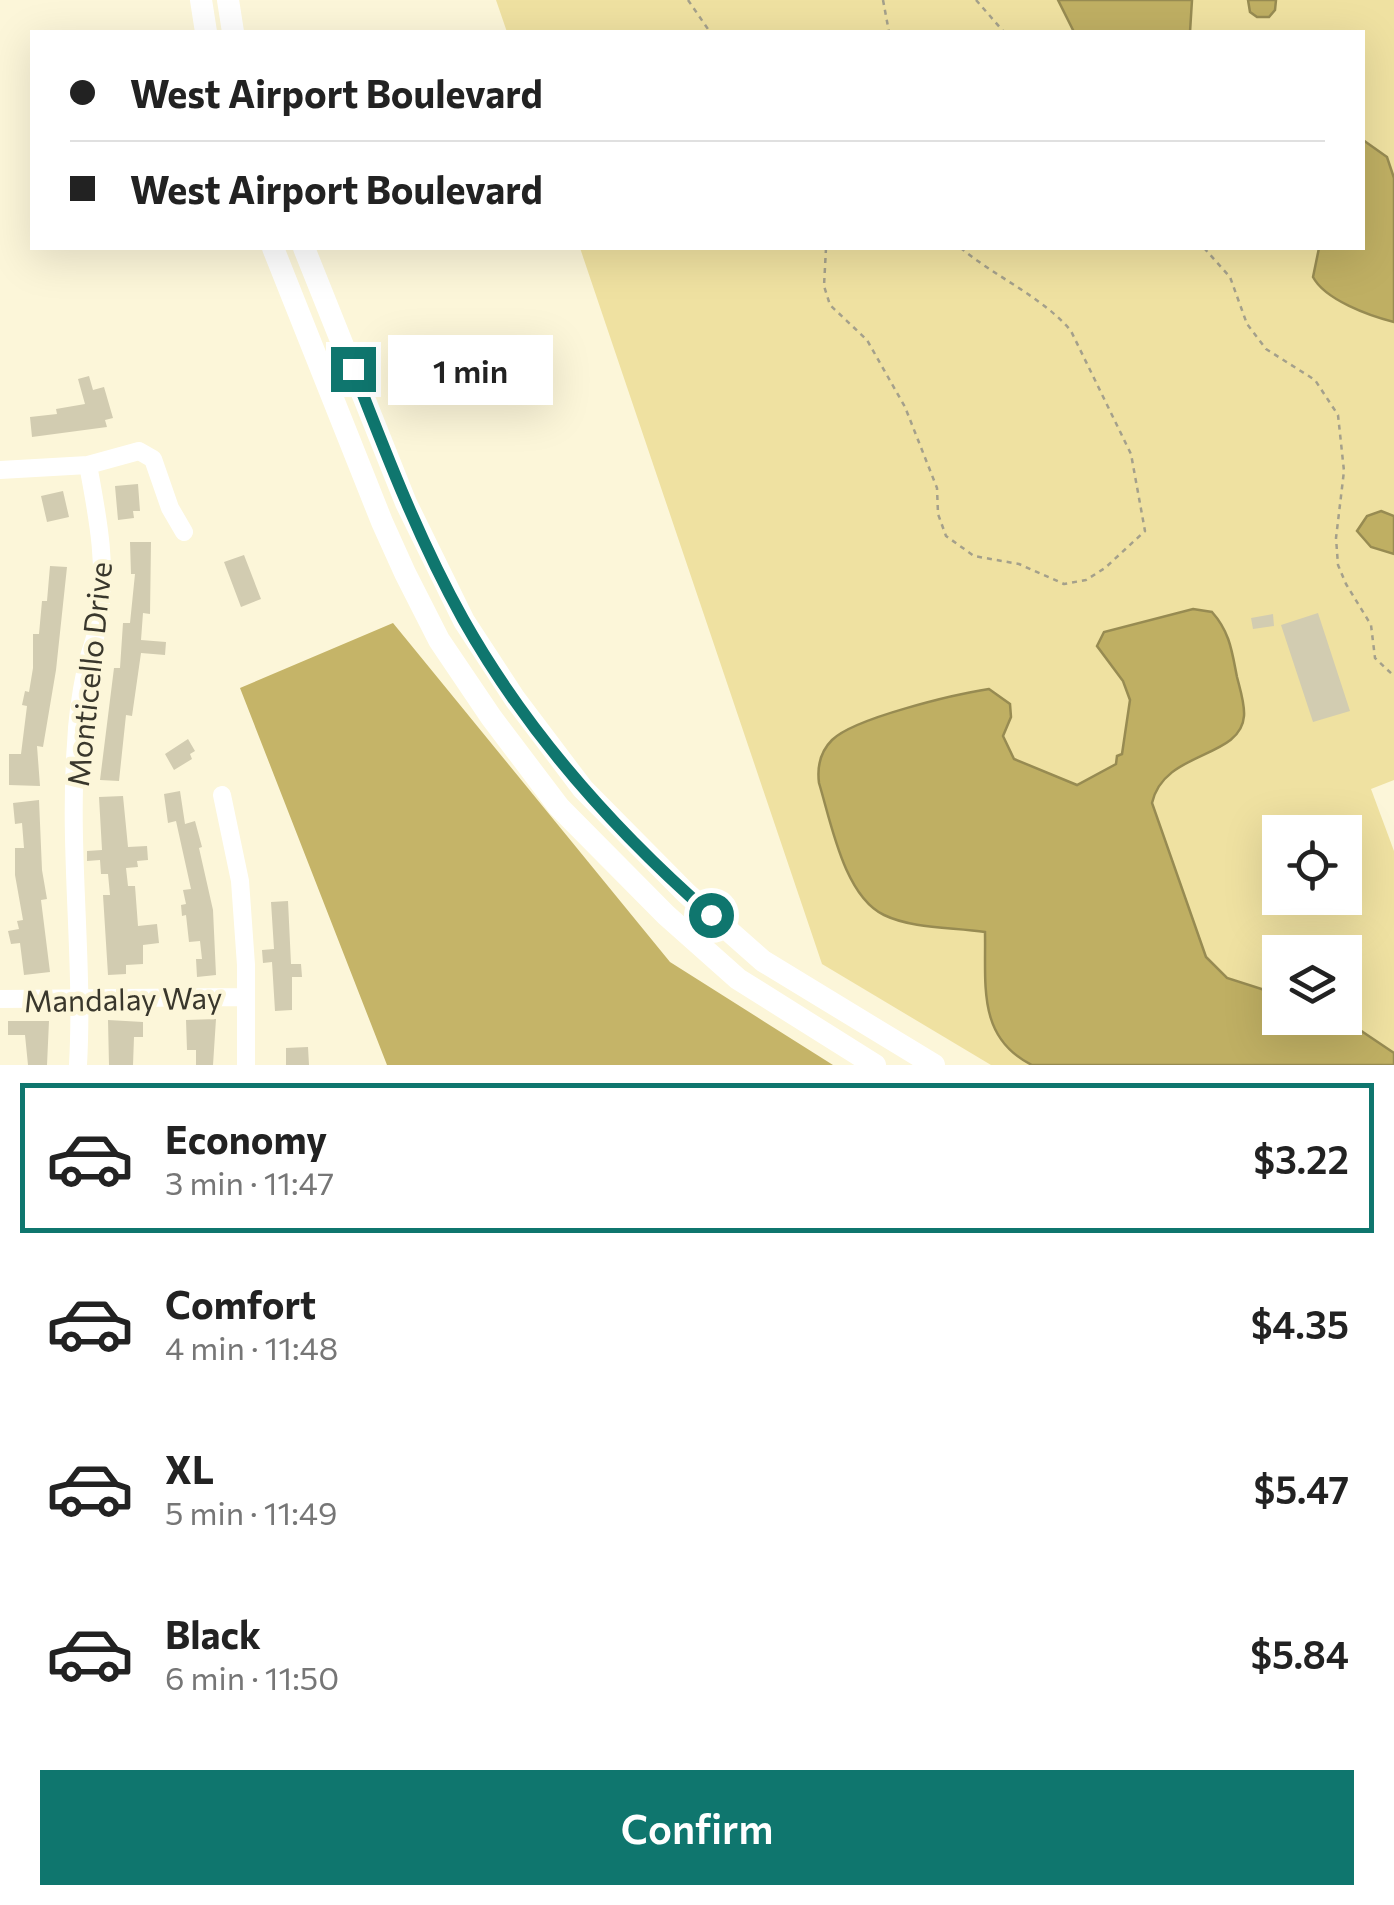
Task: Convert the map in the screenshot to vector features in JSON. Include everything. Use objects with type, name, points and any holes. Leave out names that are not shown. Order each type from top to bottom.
[{"type":"main road","points":[[201,0],[206,30]]},
{"type":"main road","points":[[228,0],[232,30]]},
{"type":"main road","points":[[274,250],[406,572],[440,640],[491,718],[559,807],[666,915],[738,979],[877,1065],[895,1042]]},
{"type":"main road","points":[[305,250],[430,554],[464,621],[515,699],[583,789],[686,893],[762,960],[934,1065]]},
{"type":"main road","points":[[298,313],[326,302]]},
{"type":"main road","points":[[491,718],[515,699]]},
{"type":"main road","points":[[666,915],[686,893]]},
{"type":"street","points":[[0,470],[88,465],[139,451],[152,459],[170,508],[184,532]]},
{"type":"street","name":"Monticello Drive","points":[[78,1065],[82,999],[72,839],[76,741],[103,580],[101,532],[88,465]]},
{"type":"street","points":[[222,794],[240,880],[246,1065]]},
{"type":"street","name":"Mandalay Way","points":[[0,1000],[246,997]]},
{"type":"path","points":[[688,0],[709,30]]},
{"type":"path","points":[[883,0],[889,30]]},
{"type":"path","points":[[976,0],[1002,30]]},
{"type":"path","points":[[826,250],[824,286],[830,305],[867,340],[884,364],[930,465],[946,536],[974,556],[1019,564],[1064,584],[1086,580],[1145,531],[1131,454],[1072,331],[1057,314],[1018,291],[964,250]]},
{"type":"path","points":[[1206,250],[1230,276],[1247,324],[1266,348],[1315,380],[1338,415],[1344,471],[1336,538],[1338,565],[1372,625],[1374,658],[1394,676]]},
{"type":"shaded area","points":[[496,0],[1394,0],[1394,780],[1371,789],[1394,851],[1394,1065],[991,1065],[822,964],[581,250],[1365,250],[1365,30],[506,30]]},
{"type":"shaded area","points":[[1058,0],[1192,0],[1190,30],[1073,30]]},
{"type":"shaded area","points":[[1248,0],[1276,0],[1275,10],[1269,17],[1257,17],[1250,12]]},
{"type":"shaded area","points":[[1365,141],[1387,157],[1394,178],[1394,322],[1338,300],[1313,277],[1319,250],[1365,250]]},
{"type":"shaded area","points":[[1381,511],[1394,516],[1394,554],[1371,547],[1357,531],[1367,516]]},
{"type":"shaded area","points":[[1193,609],[1212,612],[1218,620],[1227,635],[1242,696],[1244,716],[1240,730],[1230,740],[1171,773],[1159,786],[1152,803],[1206,957],[1227,978],[1262,989],[1262,1035],[1362,1035],[1362,1031],[1394,1053],[1394,1065],[1032,1065],[1014,1054],[993,1025],[986,990],[985,932],[895,920],[870,905],[859,892],[834,837],[819,783],[820,760],[832,740],[861,723],[989,689],[1010,704],[1011,717],[1003,736],[1014,759],[1077,785],[1116,764],[1117,756],[1122,754],[1130,700],[1123,681],[1097,646],[1104,632]]},
{"type":"shaded area","points":[[393,623],[670,962],[833,1065],[387,1065],[240,688]]},
{"type":"building","points":[[89,376],[93,390],[104,387],[113,418],[105,420],[107,427],[32,437],[30,417],[57,414],[56,409],[85,404],[78,379]]},
{"type":"building","points":[[138,484],[140,511],[133,511],[134,518],[118,520],[115,486]]},
{"type":"building","points":[[63,491],[69,517],[47,522],[41,496]]},
{"type":"building","points":[[130,542],[151,542],[150,614],[143,613],[141,640],[166,642],[165,655],[141,653],[132,716],[126,715],[119,781],[100,780],[114,668],[120,668],[123,623],[130,623],[135,574],[131,574]]},
{"type":"building","points":[[244,555],[261,599],[241,607],[224,562]]},
{"type":"building","points":[[50,566],[67,567],[56,670],[43,747],[37,746],[40,786],[9,785],[9,754],[21,754],[27,706],[22,705],[25,691],[29,692],[33,634],[39,634]]},
{"type":"building","points":[[1318,613],[1350,711],[1313,722],[1281,625]]},
{"type":"building","points":[[1273,614],[1274,626],[1253,629],[1251,618]]},
{"type":"building","points":[[188,739],[195,751],[190,754],[192,759],[174,770],[165,754]]},
{"type":"building","points":[[180,791],[185,824],[195,821],[202,847],[199,848],[213,910],[216,975],[197,977],[196,959],[202,959],[200,941],[189,942],[186,915],[182,916],[181,905],[186,904],[183,890],[191,889],[176,821],[168,823],[164,794]]},
{"type":"building","points":[[123,796],[128,847],[147,846],[148,860],[137,861],[138,867],[126,868],[128,886],[135,886],[138,926],[157,924],[159,943],[143,945],[143,964],[126,965],[126,974],[108,975],[103,895],[110,895],[108,874],[101,874],[100,860],[87,861],[87,851],[102,850],[99,797]]},
{"type":"building","points":[[39,800],[47,899],[41,900],[50,972],[24,975],[20,943],[11,944],[8,931],[19,929],[17,921],[23,920],[15,875],[15,848],[24,848],[22,823],[15,824],[13,803]]},
{"type":"building","points":[[288,901],[291,964],[301,964],[302,977],[292,977],[292,1010],[275,1011],[272,962],[263,963],[262,950],[274,949],[271,902]]},
{"type":"building","points":[[216,1019],[213,1065],[196,1065],[196,1050],[187,1050],[186,1020]]},
{"type":"building","points":[[108,1020],[143,1022],[143,1037],[134,1037],[133,1065],[109,1065]]},
{"type":"building","points":[[8,1021],[49,1021],[47,1065],[28,1065],[25,1035],[8,1035]]},
{"type":"building","points":[[308,1047],[309,1065],[286,1065],[286,1048]]},
{"type":"route","points":[[353,369],[430,554],[464,621],[515,699],[583,789],[711,915]]}]
